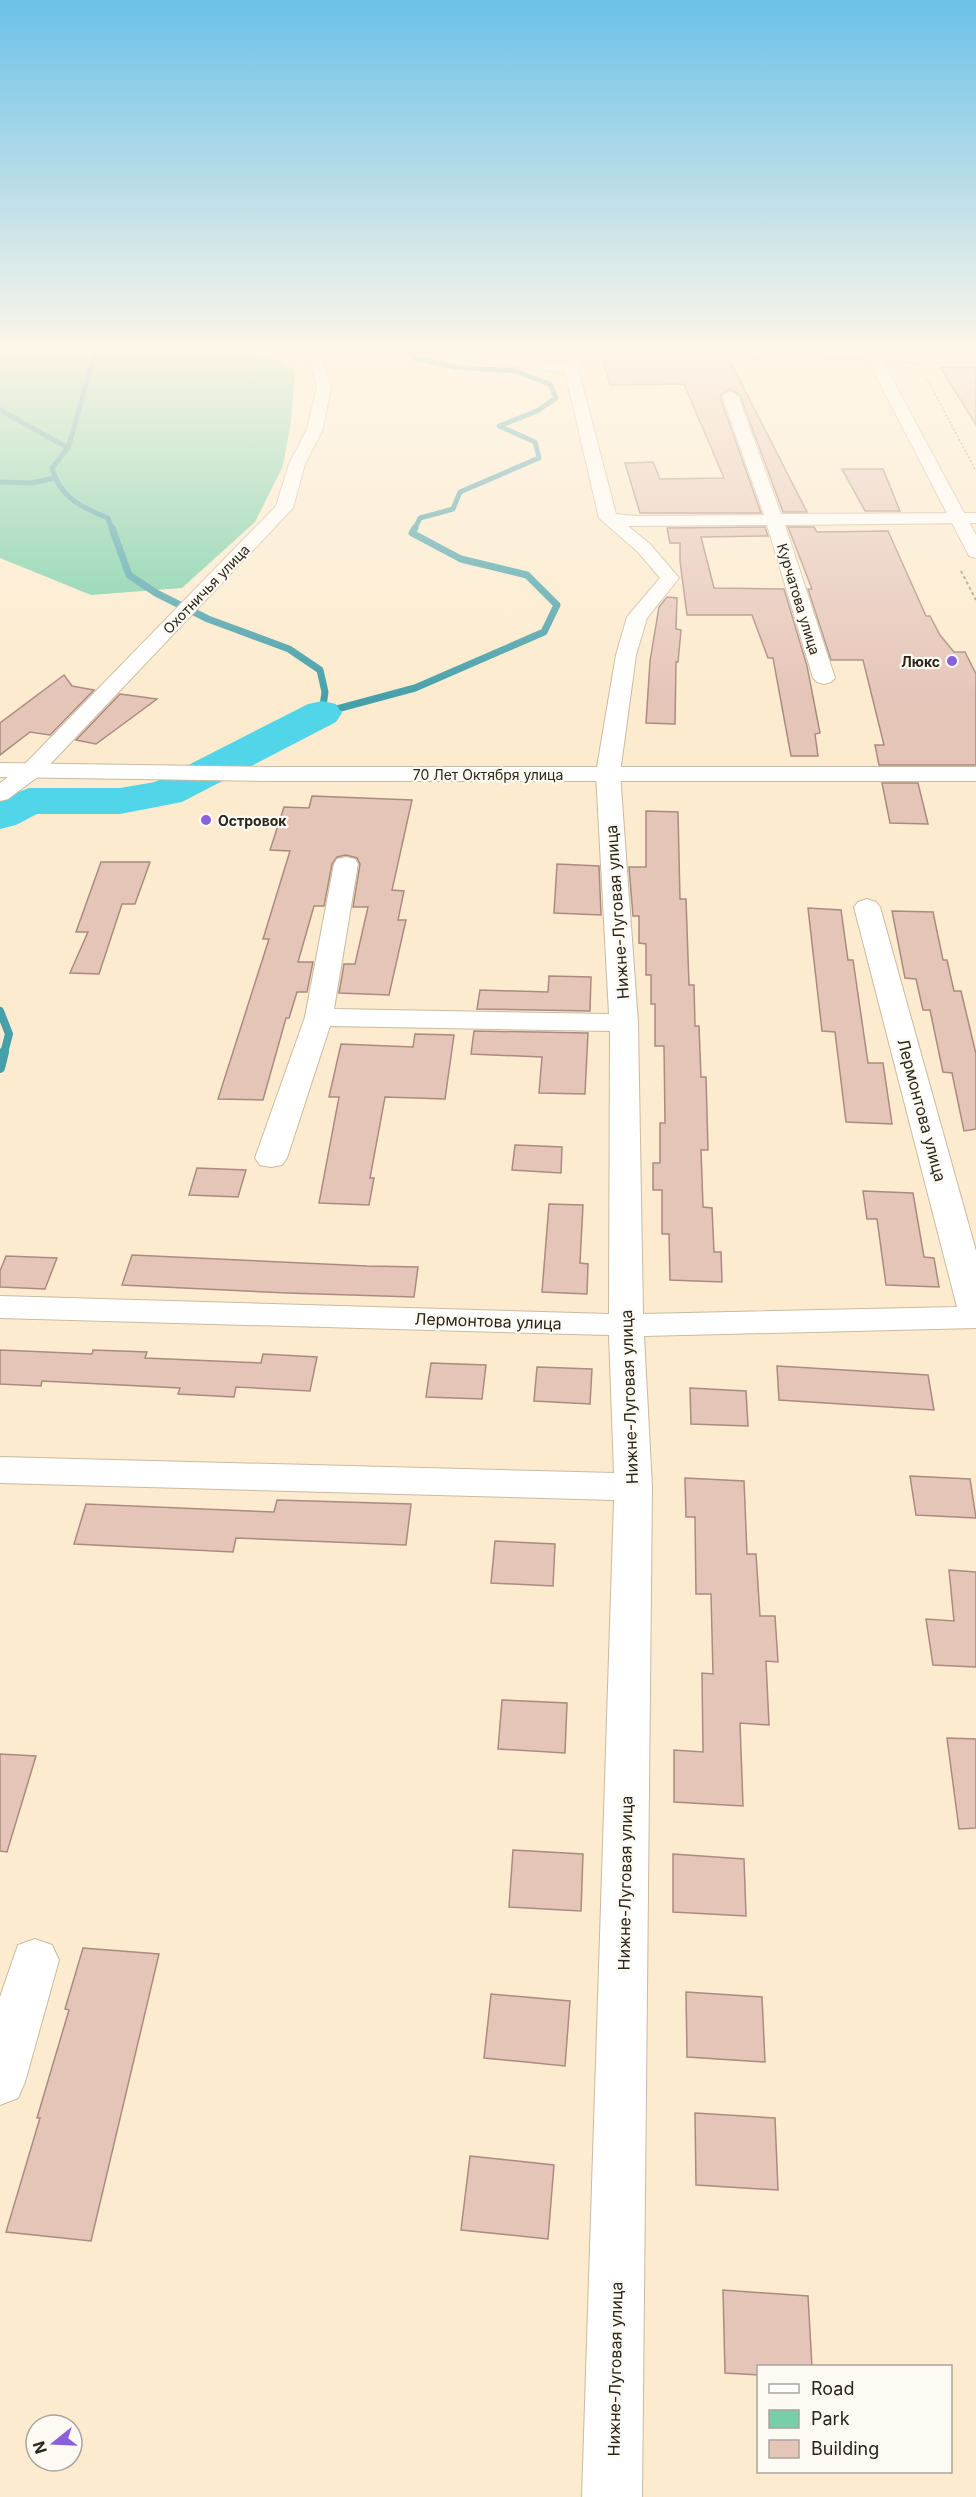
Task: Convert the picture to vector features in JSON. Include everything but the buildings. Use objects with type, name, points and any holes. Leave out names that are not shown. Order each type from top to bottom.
[{"type":"street","name":"Охотничья улица","points":[[0,794],[31,771],[284,508],[297,464]]},
{"type":"street","points":[[598,464],[608,518]]},
{"type":"street","name":"Курчатова улица","points":[[754,464],[824,678]]},
{"type":"street","points":[[929,464],[976,552]]},
{"type":"street","name":"Курчатова улица","points":[[608,518],[635,521],[976,518]]},
{"type":"street","name":"Нижне-Луговая улица","points":[[608,518],[644,548],[670,578],[637,617],[626,655],[608,773],[624,1023],[626,1325],[633,1487],[612,2497]]},
{"type":"street","name":"70 Лет Октября улица","points":[[0,770],[265,774],[976,774]]},
{"type":"street","points":[[271,1158],[319,1017],[346,864]]},
{"type":"street","name":"Лермонтова улица","points":[[0,1307],[626,1325],[976,1315],[867,908]]},
{"type":"street","points":[[319,1017],[624,1023]]},
{"type":"street","points":[[0,1470],[633,1487]]},
{"type":"street","points":[[0,2082],[35,1960]]},
{"type":"green space","points":[[0,464],[283,464],[255,522],[182,588],[91,595],[0,558]]},
{"type":"waterway","points":[[56,464],[52,468],[60,487],[73,500],[108,518],[112,530]]},
{"type":"waterway","points":[[415,528],[420,518],[453,509],[460,492],[526,464]]},
{"type":"waterway","points":[[0,482],[32,483],[54,478]]},
{"type":"waterway","points":[[112,528],[129,575],[156,593],[208,619],[289,649],[320,670],[325,692],[322,713],[415,688],[544,632],[557,605],[527,575],[461,559],[412,533],[415,528]]},
{"type":"waterway","points":[[0,816],[29,801],[120,801],[167,793],[322,713]]},
{"type":"waterway","points":[[0,1011],[9,1034],[4,1053]]},
{"type":"waterway","points":[[0,1068],[4,1052]]},
{"type":"place","name":"Люкс","points":[[952,661]]},
{"type":"place","name":"Островок","points":[[206,820]]}]
